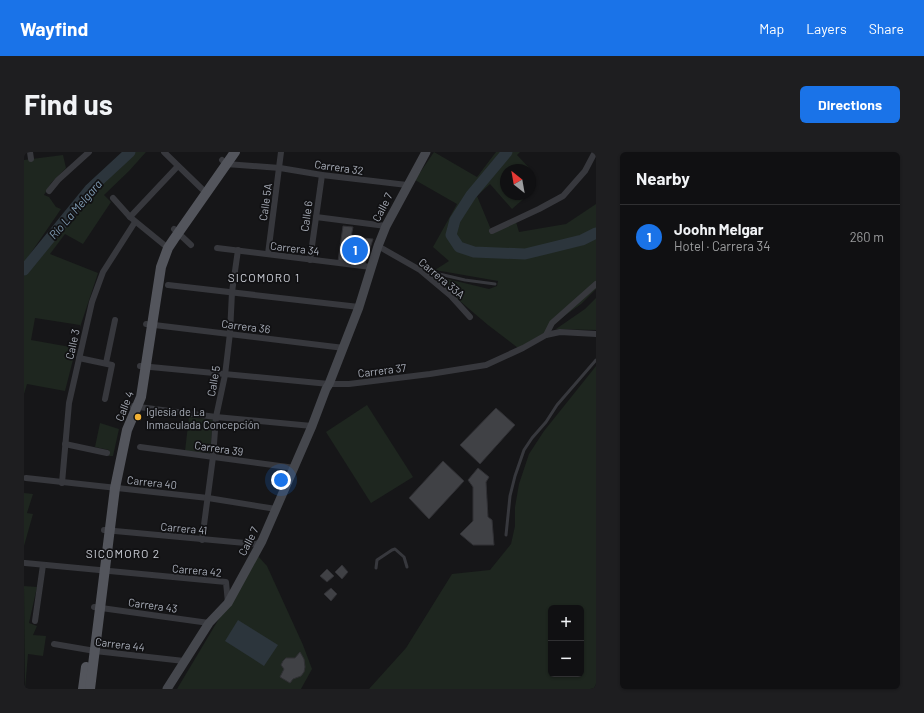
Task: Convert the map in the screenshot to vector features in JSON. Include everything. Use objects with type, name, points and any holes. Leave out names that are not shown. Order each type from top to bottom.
[{"type":"main road","name":"Calle 4","points":[[83,689],[91,650],[112,488],[134,407],[141,397],[143,366],[149,324],[166,247],[202,189],[226,159],[235,152]]},
{"type":"main road","name":"Calle 4","points":[[176,230],[226,159]]},
{"type":"main road","name":"Calle 4","points":[[90,689],[91,650]]},
{"type":"street","points":[[50,191],[58,180],[89,152]]},
{"type":"street","points":[[164,152],[202,189]]},
{"type":"street","name":"Calle 5A","points":[[268,254],[282,152]]},
{"type":"street","name":"Calle 7","points":[[369,266],[373,244],[421,152]]},
{"type":"street","name":"Calle 7","points":[[405,185],[426,152]]},
{"type":"street","points":[[492,231],[539,210],[563,196],[585,172],[595,152]]},
{"type":"street","name":"Carrera 32","points":[[226,159],[322,175],[405,185]]},
{"type":"street","name":"Calle 3","points":[[62,482],[69,403],[92,302],[103,272],[133,220],[178,166]]},
{"type":"street","name":"Calle 6","points":[[310,260],[322,175]]},
{"type":"street","points":[[113,198],[133,220],[166,247]]},
{"type":"street","points":[[316,217],[383,226]]},
{"type":"street","name":"Calle 7","points":[[167,689],[209,623],[228,604],[262,541],[295,468],[342,348],[369,266],[378,246],[383,226]]},
{"type":"street","points":[[176,230],[191,245]]},
{"type":"street","name":"Carrera 33A","points":[[378,246],[420,270],[451,296],[470,317]]},
{"type":"street","name":"Carrera 34","points":[[217,248],[369,266]]},
{"type":"street","name":"Calle 5","points":[[202,540],[213,457],[216,417],[225,375],[230,334],[232,292],[238,250]]},
{"type":"street","name":"Carrera 37","points":[[143,366],[327,386],[430,374],[486,365],[523,348],[546,335],[552,323],[596,284]]},
{"type":"street","points":[[168,285],[356,307]]},
{"type":"street","points":[[106,363],[115,320]]},
{"type":"street","name":"Carrera 36","points":[[149,324],[342,348]]},
{"type":"street","points":[[546,335],[560,332],[596,334]]},
{"type":"street","points":[[79,358],[112,365],[106,399]]},
{"type":"street","points":[[134,407],[216,417],[312,426]]},
{"type":"street","points":[[65,444],[107,453]]},
{"type":"street","name":"Carrera 39","points":[[140,447],[295,468]]},
{"type":"street","name":"Carrera 40","points":[[26,478],[208,498],[276,509]]},
{"type":"street","name":"Carrera 41","points":[[107,531],[256,544],[262,541]]},
{"type":"street","name":"Carrera 42","points":[[25,563],[226,582],[228,604]]},
{"type":"street","points":[[35,621],[43,565]]},
{"type":"street","name":"Carrera 43","points":[[97,607],[209,623]]},
{"type":"street","name":"Carrera 44","points":[[54,644],[184,661]]},
{"type":"lane","points":[[420,270],[465,280],[495,284]]},
{"type":"lane","points":[[506,535],[510,496],[524,450],[557,405],[596,360]]},
{"type":"lane","points":[[376,568],[377,560],[395,549],[404,557],[408,567]]},
{"type":"shaded area","points":[[133,152],[146,152],[104,195],[111,202],[83,244],[65,234],[50,254],[98,273],[80,327],[80,325],[35,318],[31,340],[76,348],[65,391],[27,384],[24,394],[24,276],[90,192]]},
{"type":"shaded area","points":[[434,152],[477,177],[496,152],[520,152],[517,155],[525,164],[500,164],[500,195],[490,184],[477,196],[492,232],[516,222],[519,232],[566,224],[596,204],[596,289],[581,304],[560,319],[544,334],[518,348],[488,325],[434,279],[435,276],[489,289],[497,286],[498,281],[435,270],[449,261],[433,247],[457,204],[415,180]]},
{"type":"shaded area","points":[[63,155],[66,168],[51,183],[44,195],[49,197],[56,207],[61,209],[24,263],[24,160]]},
{"type":"shaded area","points":[[504,200],[522,200],[512,209]]},
{"type":"shaded area","points":[[596,298],[596,330],[556,329],[585,309]]},
{"type":"shaded area","points":[[596,366],[596,689],[369,689],[406,648],[452,574],[490,570],[511,544],[515,526],[515,507],[519,484],[529,454],[544,431]]},
{"type":"shaded area","points":[[367,405],[413,477],[371,503],[326,432]]},
{"type":"shaded area","points":[[189,417],[213,420],[210,453],[185,451]]},
{"type":"shaded area","points":[[100,423],[119,429],[113,456],[109,456],[109,450],[95,447]]},
{"type":"shaded area","points":[[24,493],[33,494],[27,513],[33,514],[24,546]]},
{"type":"shaded area","points":[[257,555],[267,566],[303,645],[312,669],[301,689],[177,689]]},
{"type":"shaded area","points":[[24,586],[37,587],[29,623],[37,626],[33,635],[46,636],[43,656],[28,654],[25,689]]},
{"type":"shaded area","points":[[238,620],[278,645],[264,666],[225,641]]},
{"type":"building","points":[[343,226],[353,227],[351,237],[373,239],[365,264],[338,261]]},
{"type":"building","points":[[496,408],[515,425],[480,464],[460,445]]},
{"type":"building","points":[[443,461],[464,481],[429,519],[409,498]]},
{"type":"building","points":[[478,468],[489,477],[486,482],[488,517],[492,520],[494,545],[473,545],[460,534],[473,521],[473,487],[468,480]]},
{"type":"building","points":[[342,565],[348,572],[342,579],[335,572]]},
{"type":"building","points":[[327,569],[334,576],[327,582],[320,576]]},
{"type":"building","points":[[331,588],[337,594],[331,601],[324,594]]},
{"type":"building","points":[[300,652],[304,659],[304,672],[301,676],[293,679],[290,683],[280,677],[284,669],[281,665],[286,658],[295,658]]},
{"type":"waterway","name":"Río La Melgara","points":[[24,270],[90,189],[130,152]]},
{"type":"waterway","name":"Río La Melgara","points":[[507,152],[471,195],[455,220],[451,235],[459,247],[474,252],[525,254],[582,240],[596,233]]},
{"type":"place","name":"Joohn Melgar","points":[[355,250]]},
{"type":"place","name":"Iglesia de La Inmaculada Concepción","points":[[138,417]]},
{"type":"district","name":"SICOMORO 1","points":[[264,277]]},
{"type":"district","name":"SICOMORO 2","points":[[123,553]]}]
